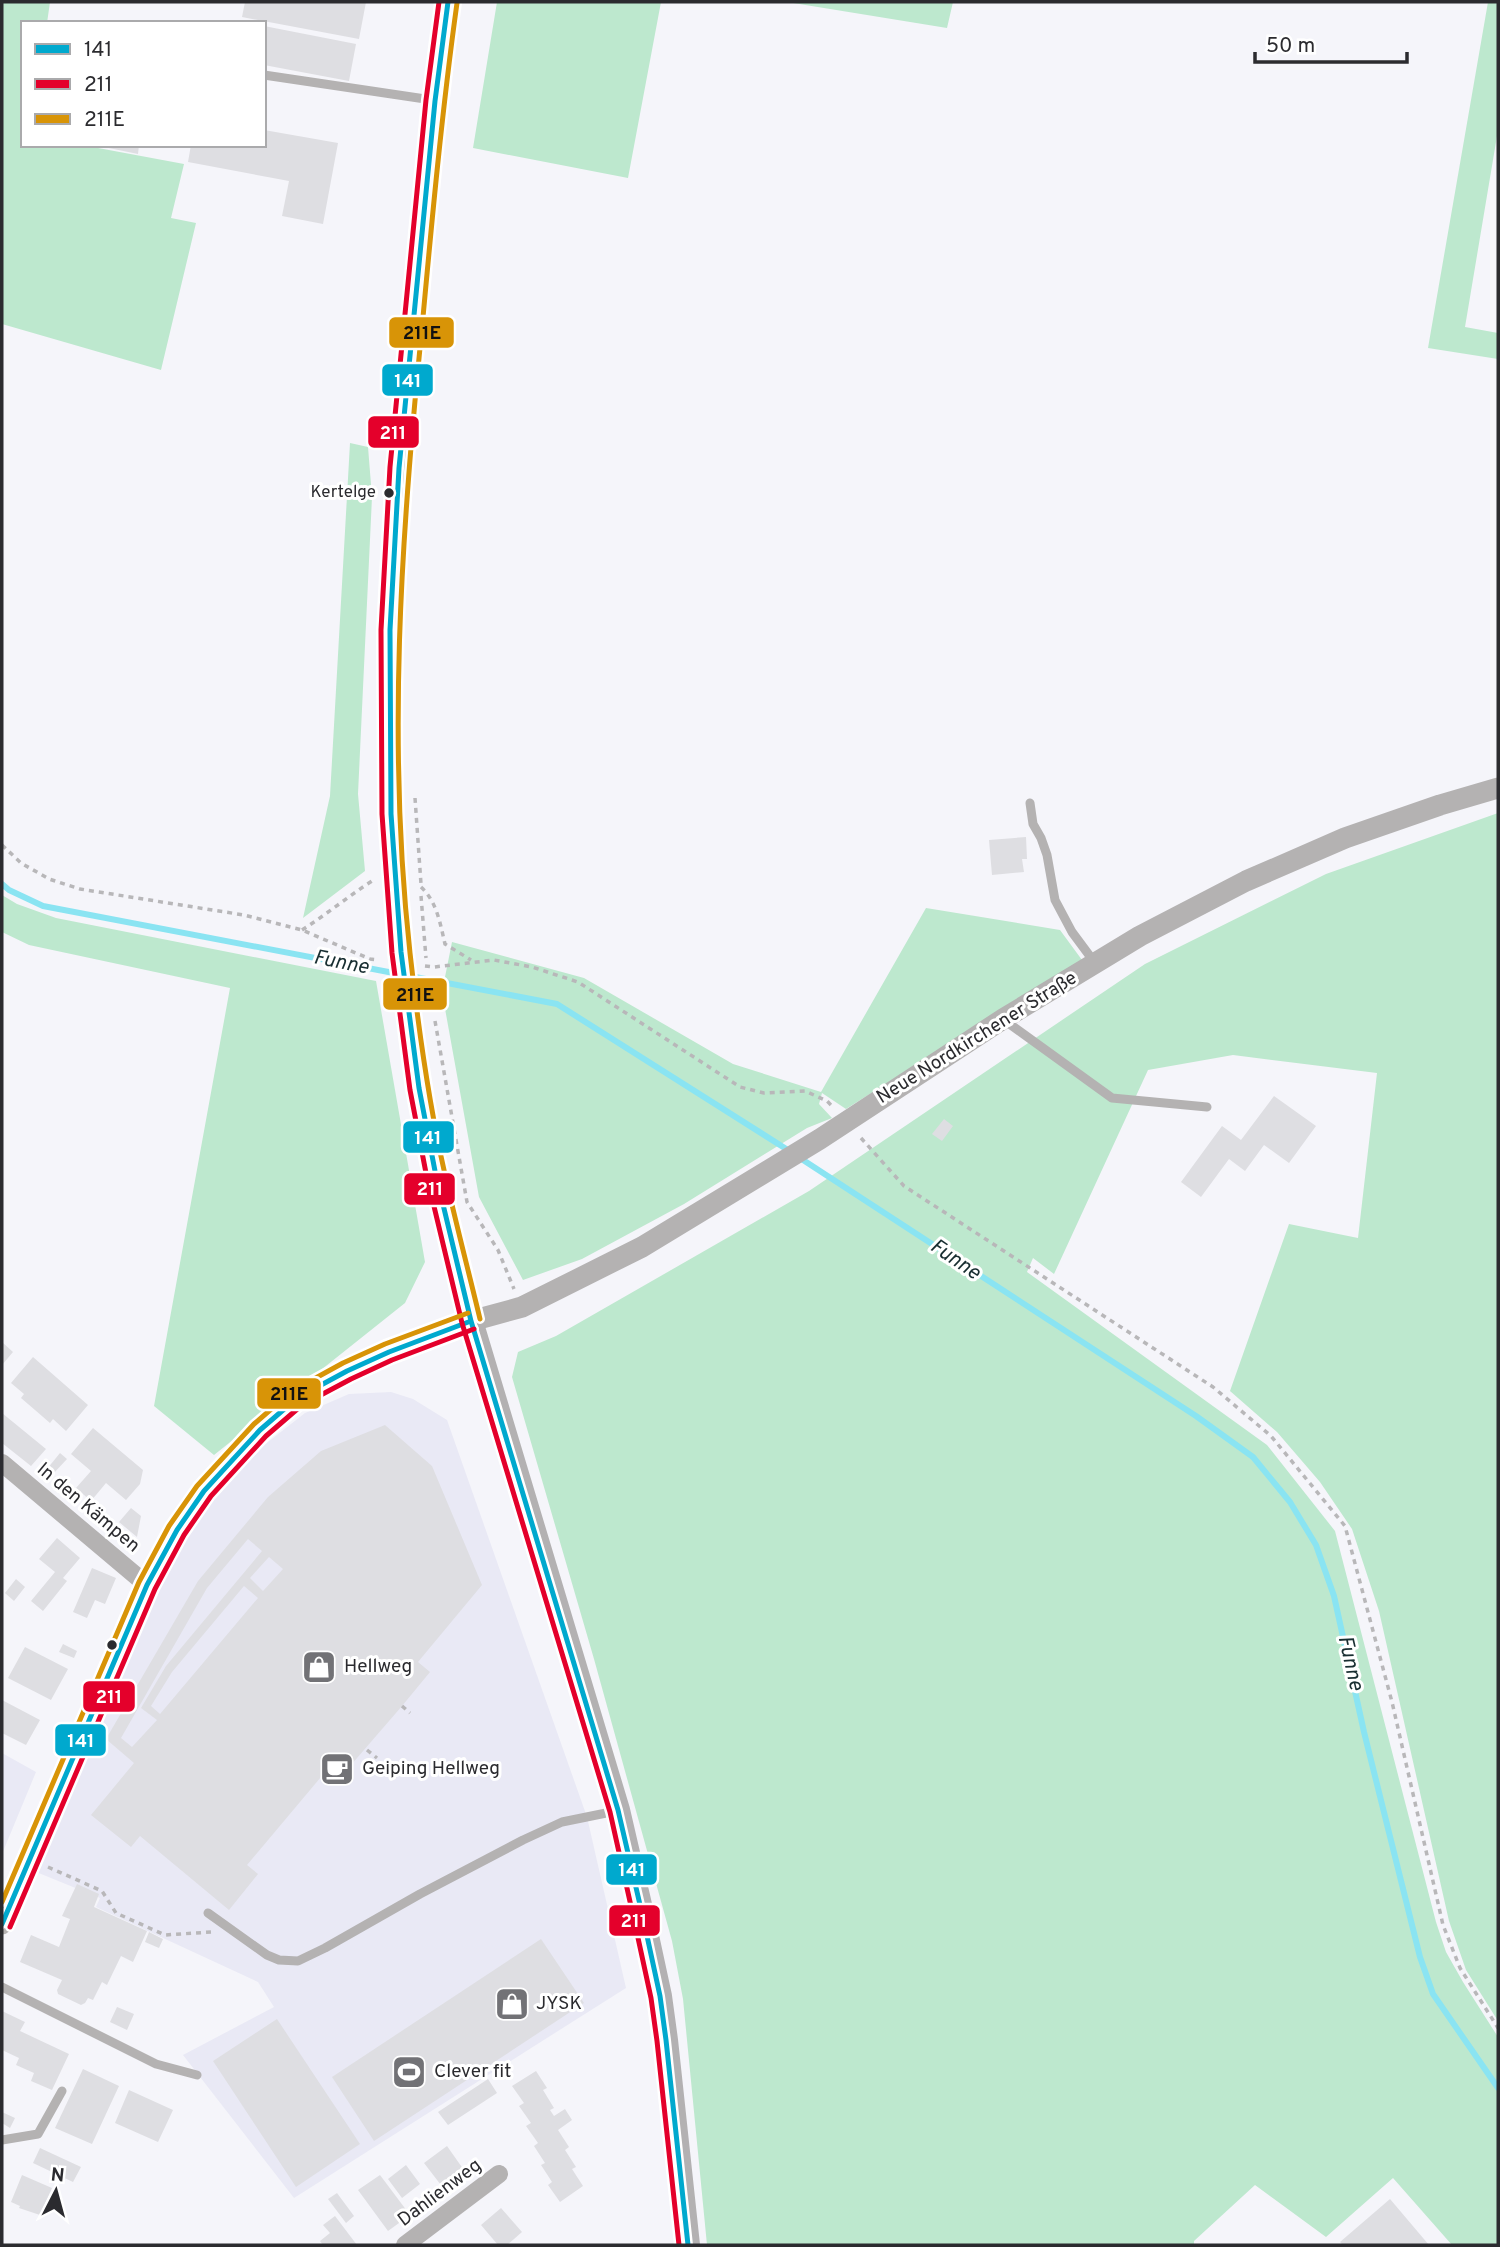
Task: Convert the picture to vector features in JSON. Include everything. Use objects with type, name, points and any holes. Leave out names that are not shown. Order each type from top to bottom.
[{"type":"main road","points":[[448,2],[435,101],[400,468],[391,604],[391,814],[402,959],[419,1088],[435,1171],[471,1321],[618,1810],[660,1996],[680,2154],[688,2245]]},
{"type":"street","name":"Neue Nordkirchener Straße","points":[[2,1923],[147,1585],[177,1530],[204,1491],[260,1430],[297,1398],[333,1377],[389,1352],[471,1321],[522,1307],[642,1247],[775,1168],[1003,1019],[1095,963],[1140,936],[1258,876],[1345,838],[1498,788]]},
{"type":"street","name":"In den Kämpen","points":[[2,1463],[147,1585]]},
{"type":"street","name":"Dahlienweg","points":[[405,2245],[499,2174]]},
{"type":"lane","points":[[266,75],[435,101]]},
{"type":"lane","points":[[1030,803],[1033,824],[1047,855],[1055,900],[1072,932],[1095,963]]},
{"type":"lane","points":[[1003,1019],[1112,1098],[1207,1107]]},
{"type":"lane","points":[[208,1913],[267,1955],[279,1960],[298,1961],[523,1840],[562,1822],[618,1810]]},
{"type":"lane","points":[[2,1987],[156,2064],[197,2075]]},
{"type":"lane","points":[[2,2140],[38,2134],[62,2091]]},
{"type":"path","points":[[415,792],[426,955]]},
{"type":"path","points":[[2,845],[21,863],[49,879],[80,889],[244,915],[302,930],[369,958],[402,959],[435,967],[494,960],[533,967],[578,982],[740,1087],[764,1093],[804,1091],[827,1101],[904,1186],[1213,1387],[1271,1436],[1345,1526],[1392,1702],[1443,1925],[1460,1968],[1498,2028]]},
{"type":"path","points":[[302,930],[345,898],[395,867]]},
{"type":"path","points":[[421,887],[435,906],[445,944],[473,961]]},
{"type":"path","points":[[434,1018],[467,1202],[498,1250],[522,1307]]},
{"type":"path","points":[[402,1706],[410,1713]]},
{"type":"path","points":[[367,1750],[377,1758]]},
{"type":"path","points":[[30,1859],[102,1891],[117,1913],[165,1935],[232,1930]]},
{"type":"shaded area","points":[[391,1392],[413,1399],[447,1420],[587,1817],[626,1988],[294,2198],[183,2055],[274,2007],[258,1982],[96,1907],[100,1898],[24,1867],[191,1518],[249,1457],[305,1413],[349,1394]]},
{"type":"shaded area","points":[[2,1753],[36,1772],[2,1854]]},
{"type":"green space","points":[[2,2],[50,2],[47,21],[21,21],[21,147],[93,147],[184,164],[171,218],[196,223],[161,370],[2,324]]},
{"type":"green space","points":[[497,2],[661,2],[628,178],[473,148]]},
{"type":"green space","points":[[787,2],[953,2],[947,28]]},
{"type":"green space","points":[[1488,2],[1498,2],[1498,130],[1465,327],[1498,333],[1498,359],[1428,348]]},
{"type":"green space","points":[[350,443],[368,447],[372,497],[358,794],[365,871],[303,918],[330,796]]},
{"type":"green space","points":[[1498,813],[1498,2021],[1466,1970],[1449,1921],[1379,1611],[1352,1529],[1320,1482],[1277,1432],[1230,1391],[1289,1224],[1358,1238],[1377,1073],[1233,1055],[1148,1070],[1054,1274],[1033,1258],[1027,1272],[1267,1445],[1335,1531],[1436,1922],[1446,1952],[1498,2037],[1498,2245],[1452,2245],[1393,2178],[1326,2237],[1255,2185],[1194,2241],[1194,2245],[707,2245],[683,1999],[672,1941],[512,1377],[518,1352],[556,1336],[809,1191],[1145,964],[1326,874]]},
{"type":"green space","points":[[2,895],[17,904],[56,918],[376,981],[425,1262],[405,1303],[214,1455],[154,1406],[230,988],[29,945],[2,932]]},
{"type":"green space","points":[[926,908],[1060,930],[1082,960],[846,1109],[822,1093],[819,1104],[832,1118],[807,1128],[684,1204],[582,1259],[523,1280],[479,1197],[442,992],[452,942],[584,978],[733,1064],[821,1092]]},
{"type":"building","points":[[245,2],[366,2],[359,39],[242,17]]},
{"type":"building","points":[[266,26],[356,44],[349,81],[266,65]]},
{"type":"building","points":[[266,130],[338,143],[323,224],[282,216],[289,181],[188,162],[191,147],[266,147]]},
{"type":"building","points":[[104,147],[139,147],[138,154]]},
{"type":"building","points":[[1026,837],[1027,859],[1022,859],[1024,872],[992,875],[989,840]]},
{"type":"building","points":[[1274,1096],[1316,1126],[1289,1163],[1264,1145],[1245,1171],[1229,1159],[1201,1197],[1181,1182],[1222,1126],[1241,1140]]},
{"type":"building","points":[[944,1119],[953,1126],[942,1141],[932,1134]]},
{"type":"building","points":[[2,1342],[13,1352],[2,1365]]},
{"type":"building","points":[[33,1357],[88,1405],[66,1431],[53,1419],[50,1423],[21,1398],[24,1394],[11,1383]]},
{"type":"building","points":[[2,1413],[46,1449],[31,1466],[2,1443]]},
{"type":"building","name":"Hellweg","points":[[385,1425],[432,1466],[482,1585],[418,1662],[430,1672],[402,1706],[338,1780],[326,1771],[247,1865],[258,1874],[229,1910],[140,1836],[131,1847],[91,1815],[134,1763],[106,1739],[198,1581],[268,1497],[321,1451]],"holes":[[[248,1539],[262,1551],[166,1666],[141,1708],[157,1720],[132,1747],[121,1738],[207,1588]],[[269,1557],[283,1569],[263,1591],[250,1578]],[[244,1586],[258,1598],[160,1714],[151,1706],[172,1672]]]},
{"type":"building","points":[[93,1428],[143,1470],[140,1484],[126,1500],[106,1483],[91,1501],[76,1488],[91,1471],[71,1454]]},
{"type":"building","points":[[60,1453],[67,1459],[53,1474],[47,1469]]},
{"type":"building","points":[[131,1508],[141,1516],[137,1537],[119,1522]]},
{"type":"building","points":[[57,1538],[80,1558],[63,1578],[67,1581],[43,1611],[31,1601],[55,1572],[39,1559]]},
{"type":"building","points":[[92,1568],[116,1578],[105,1604],[95,1600],[87,1618],[73,1612]]},
{"type":"building","points":[[16,1579],[25,1587],[14,1601],[5,1593]]},
{"type":"building","points":[[63,1644],[77,1651],[74,1658],[59,1652]]},
{"type":"building","points":[[25,1647],[68,1669],[51,1700],[8,1678]]},
{"type":"building","points":[[2,1700],[40,1720],[26,1745],[2,1733]]},
{"type":"building","points":[[77,1884],[99,1894],[94,1907],[147,1931],[133,1962],[121,1956],[107,1985],[102,1982],[93,2000],[88,1998],[81,2005],[58,1994],[62,1980],[20,1962],[31,1935],[59,1947],[70,1919],[62,1916]]},
{"type":"building","points":[[149,1932],[163,1939],[159,1948],[145,1942]]},
{"type":"building","points":[[541,1939],[584,2003],[374,2141],[332,2077]]},
{"type":"building","points":[[117,2007],[134,2014],[127,2030],[110,2022]]},
{"type":"building","points":[[2,2011],[25,2022],[20,2031],[69,2054],[52,2090],[31,2081],[34,2073],[16,2065],[19,2058],[2,2050]]},
{"type":"building","points":[[277,2019],[360,2144],[296,2187],[213,2061]]},
{"type":"building","points":[[83,2069],[119,2086],[92,2144],[55,2128]]},
{"type":"building","points":[[536,2071],[547,2088],[543,2090],[554,2108],[550,2110],[554,2116],[565,2109],[572,2120],[558,2130],[569,2147],[565,2150],[576,2167],[572,2169],[583,2186],[560,2202],[548,2185],[552,2182],[541,2165],[545,2163],[534,2146],[538,2143],[526,2126],[531,2123],[519,2106],[524,2103],[512,2086]]},
{"type":"building","points":[[488,2079],[497,2093],[448,2125],[438,2112]]},
{"type":"building","points":[[129,2090],[173,2110],[158,2142],[115,2123]]},
{"type":"building","points":[[2,2112],[15,2118],[10,2128],[2,2123]]},
{"type":"building","points":[[447,2146],[466,2173],[444,2189],[424,2163]]},
{"type":"building","points":[[40,2148],[81,2167],[73,2182],[33,2163]]},
{"type":"building","points":[[406,2165],[420,2184],[402,2198],[388,2179]]},
{"type":"building","points":[[22,2175],[52,2188],[40,2215],[19,2208],[20,2206],[11,2202]]},
{"type":"building","points":[[380,2175],[410,2215],[388,2231],[358,2190]]},
{"type":"building","points":[[337,2193],[354,2216],[346,2223],[328,2199]]},
{"type":"building","points":[[1390,2199],[1429,2245],[1343,2245],[1340,2242]]},
{"type":"building","points":[[501,2208],[522,2232],[507,2245],[498,2245],[481,2225]]},
{"type":"building","points":[[335,2216],[357,2245],[323,2245],[320,2241],[330,2233],[323,2225]]},
{"type":"waterway","name":"Funne","points":[[2,884],[43,906],[399,974]]},
{"type":"waterway","name":"Funne","points":[[410,976],[557,1004],[791,1152]]},
{"type":"waterway","name":"Funne","points":[[800,1158],[1196,1416],[1253,1457],[1290,1502],[1316,1545],[1334,1596],[1364,1732],[1420,1957],[1433,1994],[1498,2088]]},
{"type":"transit line","name":"211","points":[[439,2],[426,100],[390,467],[381,630],[382,814],[392,953],[410,1090],[426,1173],[462,1323],[610,1812],[635,1924],[657,2041],[679,2245]]},
{"type":"transit line","name":"141","points":[[448,2],[435,101],[399,468],[390,630],[391,814],[401,952],[419,1088],[435,1171],[471,1321],[618,1810],[644,1922],[660,1996],[666,2040],[688,2245]]},
{"type":"transit line","name":"211E","points":[[457,3],[438,165],[408,484],[400,640],[399,797],[410,953],[424,1062],[444,1170],[480,1319]]},
{"type":"transit line","name":"211E","points":[[2,1902],[139,1582],[169,1526],[197,1486],[254,1424],[292,1391],[385,1344],[468,1313]]},
{"type":"transit line","name":"141","points":[[2,1924],[147,1585],[177,1530],[204,1491],[260,1430],[297,1398],[389,1352],[471,1321]]},
{"type":"transit line","name":"211","points":[[10,1927],[155,1589],[184,1535],[211,1496],[266,1436],[302,1405],[392,1360],[474,1329]]},
{"type":"place","name":"Kertelge","points":[[389,493]]},
{"type":"place","name":"Hellweg","points":[[319,1667]]},
{"type":"place","name":"Geiping Hellweg","points":[[337,1769]]},
{"type":"place","name":"JYSK","points":[[512,2004]]},
{"type":"place","name":"Clever fit","points":[[409,2072]]}]
